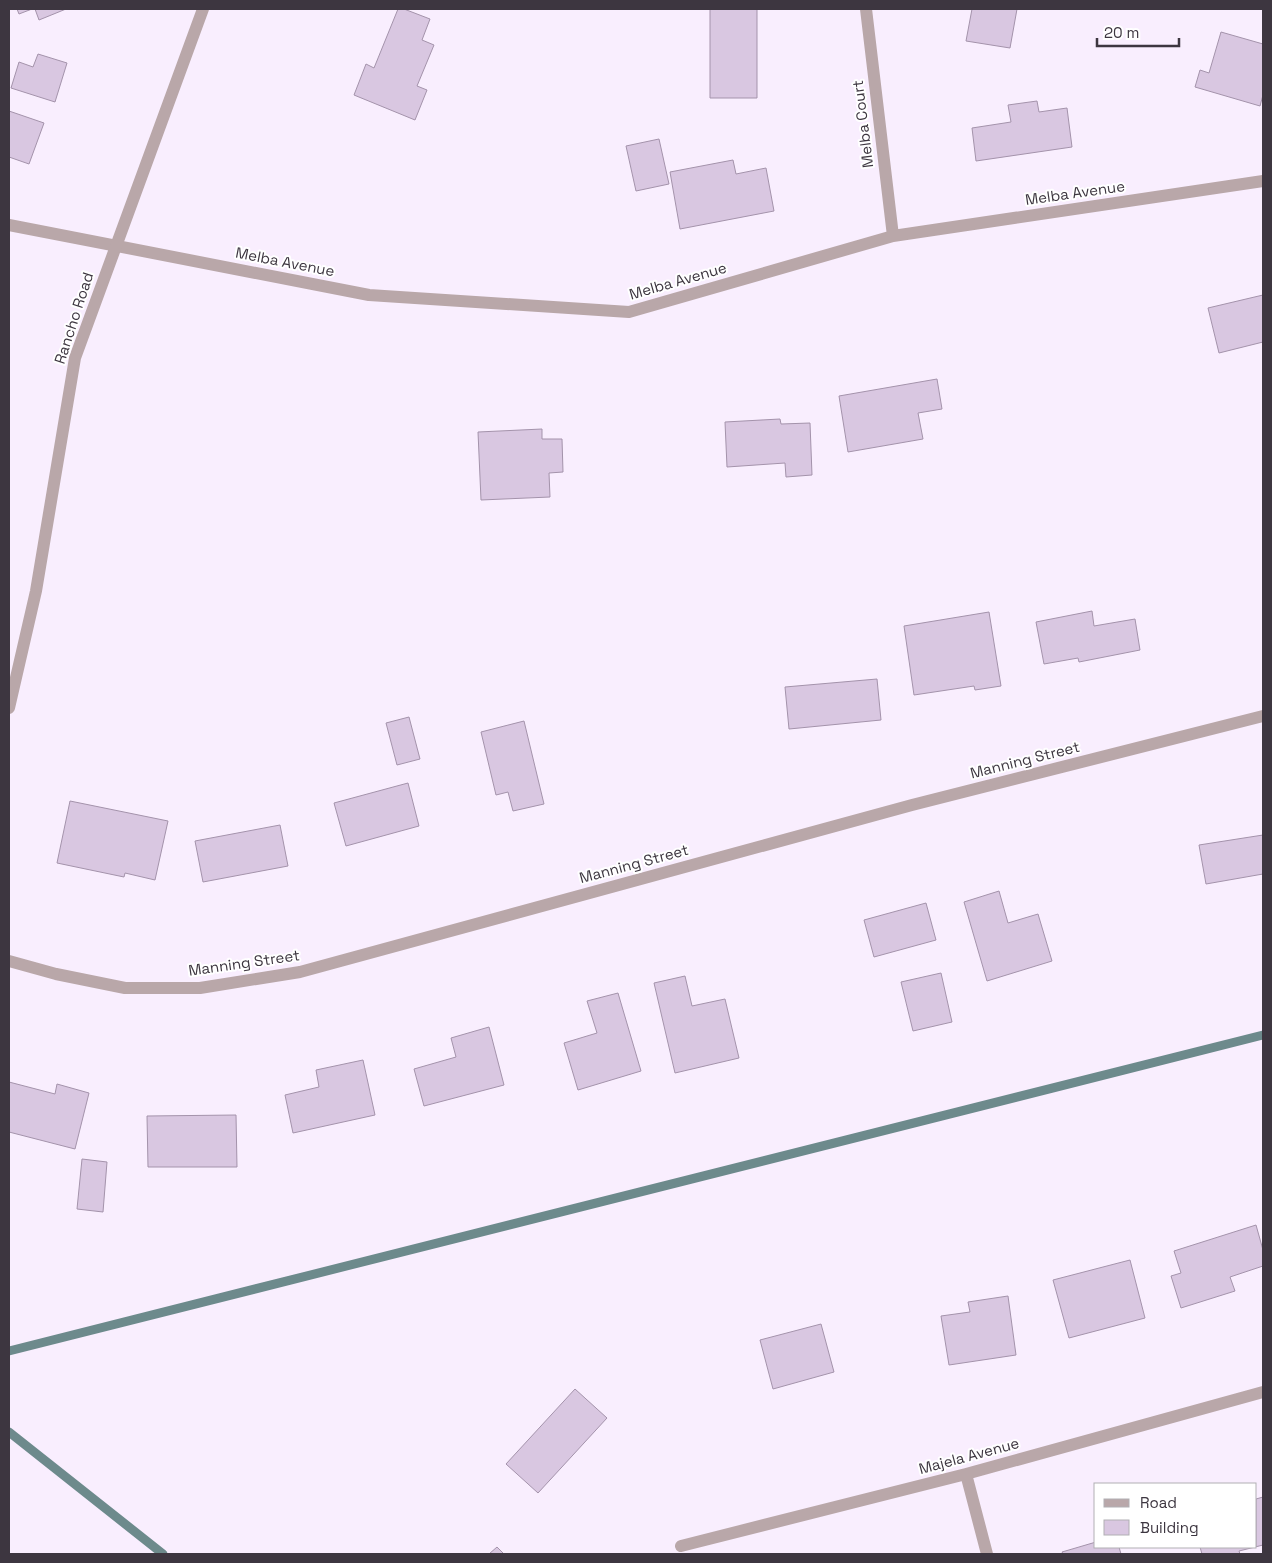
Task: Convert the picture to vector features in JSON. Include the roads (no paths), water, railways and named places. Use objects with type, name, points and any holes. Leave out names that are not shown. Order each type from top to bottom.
[{"type":"street","name":"Rancho Road","points":[[9,708],[36,591],[75,358],[203,9]]},
{"type":"street","name":"Melba Court","points":[[866,9],[893,236]]},
{"type":"street","name":"Melba Avenue","points":[[9,225],[369,295],[629,312],[893,236],[1263,181]]},
{"type":"street","name":"Manning Street","points":[[9,960],[56,974],[125,988],[200,988],[300,972],[912,805],[1263,716]]},
{"type":"street","name":"Majela Avenue","points":[[681,1546],[966,1474],[1263,1392]]},
{"type":"street","points":[[966,1474],[986,1554]]},
{"type":"waterway","points":[[9,1351],[1263,1035]]},
{"type":"waterway","points":[[9,1432],[163,1554]]}]
